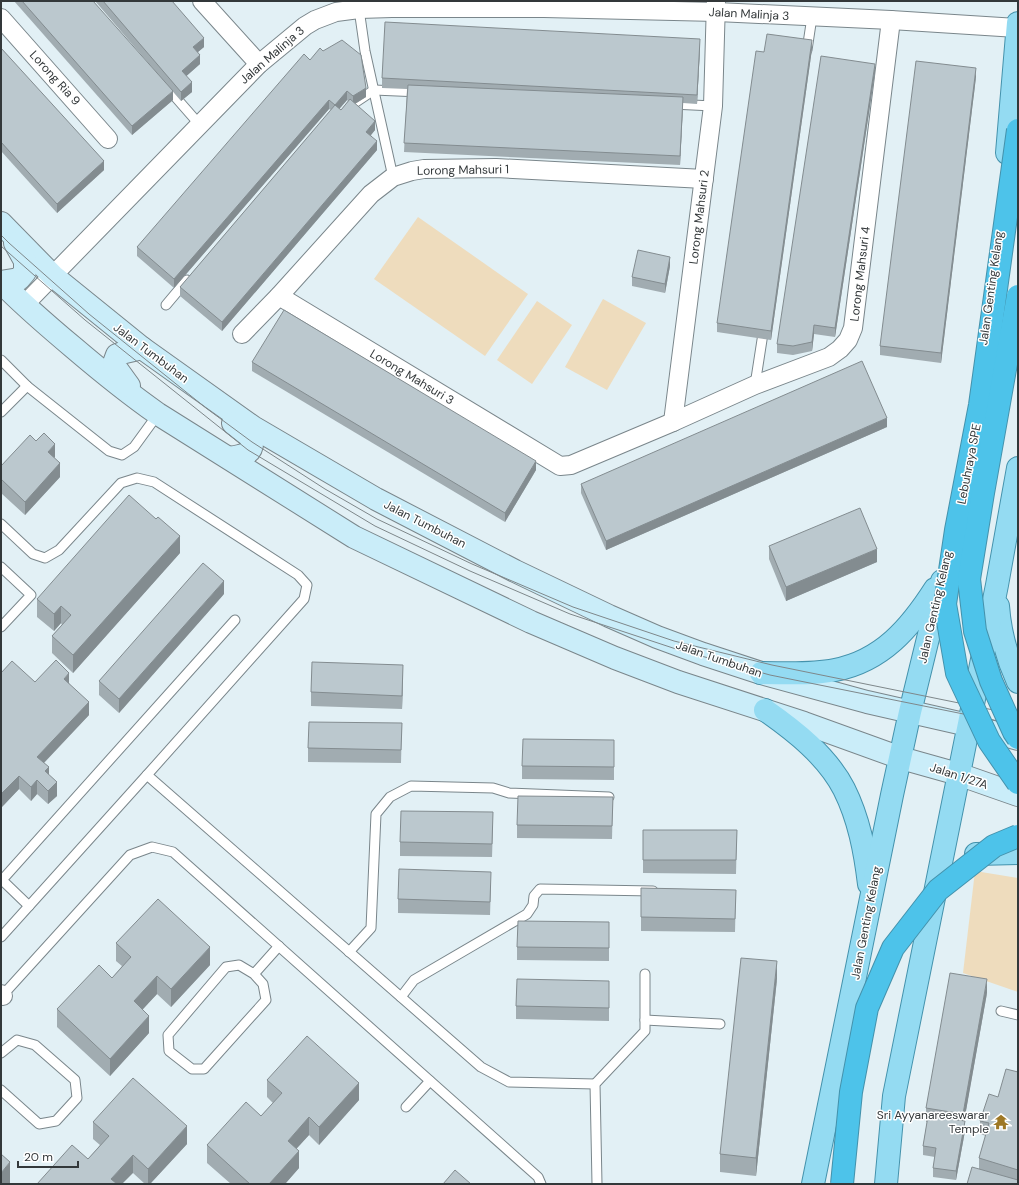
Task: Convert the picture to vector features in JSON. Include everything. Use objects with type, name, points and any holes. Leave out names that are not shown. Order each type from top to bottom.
[{"type":"highway","name":"Lebuhraya SPE","points":[[1018,130],[980,404],[956,530],[945,604],[957,673],[989,741],[1018,783]]},
{"type":"highway","name":"Lebuhraya SPE","points":[[1018,296],[982,493],[969,579],[975,632],[991,681],[1018,738]]},
{"type":"highway","points":[[842,1184],[851,1092],[867,1008],[893,948],[938,890],[994,846],[1018,836]]},
{"type":"main road","name":"Jalan Genting Kelang","points":[[813,1184],[910,712],[943,577],[973,411],[1002,217],[1018,26]]},
{"type":"main road","points":[[1,282],[19,279],[25,272],[25,261],[4,226]]},
{"type":"main road","name":"Jalan Tumbuhan","points":[[4,226],[53,276],[142,348],[253,427],[376,499],[515,571],[657,637],[761,673],[867,702],[910,712]]},
{"type":"main road","points":[[1,282],[24,306],[109,378],[149,408],[354,537],[531,622],[615,658],[664,677],[765,710],[901,758]]},
{"type":"main road","points":[[142,348],[117,355],[114,363],[116,368],[149,408]]},
{"type":"main road","points":[[229,411],[233,423],[252,438],[252,445],[249,452],[242,456],[229,458]]},
{"type":"main road","points":[[886,1184],[894,1096],[997,585],[1018,468]]},
{"type":"main road","points":[[761,673],[798,674],[835,670],[865,660],[891,644],[901,635],[918,614],[943,577]]},
{"type":"main road","points":[[997,585],[999,615],[1003,640],[1018,682]]},
{"type":"main road","points":[[765,710],[783,723],[813,750],[828,766],[843,788],[860,830],[865,853],[871,899]]},
{"type":"main road","points":[[910,712],[1018,738]]},
{"type":"main road","points":[[1018,753],[1010,763],[1011,780],[1018,788]]},
{"type":"main road","name":"Jalan 1/27A","points":[[901,758],[958,774],[1018,795]]},
{"type":"main road","points":[[938,874],[970,854],[1018,853]]},
{"type":"street","points":[[202,1],[259,64]]},
{"type":"street","name":"Jalan Malinja 3","points":[[24,306],[259,64],[296,32],[315,20],[336,12],[359,10],[392,4],[716,6],[812,17],[1018,26]]},
{"type":"street","name":"Lorong Mahsuri 2","points":[[673,422],[713,106],[716,6]]},
{"type":"street","name":"Lorong Ria 9","points":[[1,18],[108,139]]},
{"type":"street","name":"Lorong Mahsuri 4","points":[[545,458],[560,466],[571,465],[673,422],[755,385],[829,357],[840,349],[848,340],[853,328],[891,20]]},
{"type":"street","name":"Lorong Mahsuri 1","points":[[242,334],[279,296],[371,194],[393,177],[424,169],[496,168],[704,179]]},
{"type":"street","name":"Lorong Mahsuri 3","points":[[279,296],[545,458]]},
{"type":"lane","points":[[359,10],[365,51],[393,177]]},
{"type":"lane","points":[[806,56],[812,17]]},
{"type":"lane","points":[[159,77],[200,124]]},
{"type":"lane","points":[[349,107],[374,90],[429,92]]},
{"type":"lane","points":[[665,104],[713,106]]},
{"type":"lane","points":[[166,305],[192,275]]},
{"type":"lane","points":[[755,385],[766,314]]},
{"type":"lane","points":[[1,360],[26,386],[109,452],[122,455],[134,447],[149,408]]},
{"type":"lane","points":[[1,412],[26,386]]},
{"type":"lane","points":[[1,524],[33,554],[45,558],[59,550],[120,483],[137,478],[154,482],[298,575],[306,585],[304,599],[1,937]]},
{"type":"lane","points":[[1,567],[30,596],[1,627]]},
{"type":"lane","points":[[29,906],[2,880],[235,620]]},
{"type":"lane","points":[[147,775],[481,1067],[509,1082],[595,1084]]},
{"type":"lane","points":[[349,952],[371,928],[376,814],[390,797],[411,786],[493,788],[509,793],[609,797]]},
{"type":"lane","points":[[2,996],[130,855],[152,847],[173,852],[538,1177],[541,1184]]},
{"type":"lane","points":[[401,997],[414,980],[527,914],[534,905],[534,896],[540,889],[660,891]]},
{"type":"lane","points":[[254,974],[279,946]]},
{"type":"lane","points":[[239,965],[254,974],[263,984],[266,1000],[204,1069],[192,1069],[169,1051],[168,1035],[226,967],[239,965]]},
{"type":"lane","points":[[597,1184],[595,1084],[645,1031],[645,974]]},
{"type":"lane","points":[[1001,1011],[1018,1015]]},
{"type":"lane","points":[[645,1020],[720,1024]]},
{"type":"lane","points":[[1,1052],[17,1040],[35,1045],[75,1080],[77,1098],[56,1121],[39,1124],[1,1090]]},
{"type":"lane","points":[[406,1107],[430,1081]]},
{"type":"shaded area","points":[[418,217],[528,294],[485,356],[374,279]]},
{"type":"shaded area","points":[[603,299],[646,323],[607,390],[565,367]]},
{"type":"shaded area","points":[[537,301],[572,325],[532,384],[497,360]]},
{"type":"shaded area","points":[[975,871],[1018,878],[1018,992],[963,973]]},
{"type":"building","points":[[22,1],[93,1],[173,91],[132,126]]},
{"type":"building","points":[[103,1],[172,1],[204,38],[193,47],[200,55],[182,71],[192,82],[181,92]]},
{"type":"building","points":[[385,22],[700,39],[697,95],[382,78]]},
{"type":"building","points":[[767,34],[812,40],[771,331],[717,323],[756,51],[764,52]]},
{"type":"building","points":[[342,40],[361,55],[366,88],[353,96],[347,91],[335,105],[329,100],[174,279],[137,247],[304,54],[310,60],[320,48],[323,51]]},
{"type":"building","points":[[1,48],[104,161],[57,204],[1,142]]},
{"type":"building","points":[[821,56],[875,64],[835,328],[814,325],[812,342],[793,346],[777,344]]},
{"type":"building","points":[[916,61],[976,68],[941,353],[880,346]]},
{"type":"building","points":[[408,85],[683,97],[680,156],[404,143]]},
{"type":"building","points":[[350,99],[375,121],[366,132],[377,141],[222,322],[180,287],[335,105],[341,110]]},
{"type":"building","points":[[638,250],[670,257],[665,284],[632,277]]},
{"type":"building","points":[[284,310],[536,461],[505,513],[252,362]]},
{"type":"building","points":[[862,361],[887,418],[606,541],[581,484]]},
{"type":"building","points":[[44,433],[55,444],[48,452],[60,463],[25,502],[1,479],[1,466],[30,435],[36,441]]},
{"type":"building","points":[[129,495],[156,519],[158,517],[180,536],[73,655],[52,636],[71,615],[61,606],[54,614],[37,599]]},
{"type":"building","points":[[860,508],[877,549],[786,587],[769,546]]},
{"type":"building","points":[[203,563],[224,581],[119,699],[99,681]]},
{"type":"building","points":[[56,660],[69,673],[64,679],[89,702],[37,757],[49,767],[45,771],[57,782],[48,791],[37,780],[31,787],[19,776],[1,794],[1,673],[12,661],[35,682]]},
{"type":"building","points":[[312,662],[403,665],[402,696],[311,692]]},
{"type":"building","points":[[309,722],[402,723],[401,750],[308,748]]},
{"type":"building","points":[[523,739],[614,740],[614,767],[522,766]]},
{"type":"building","points":[[518,796],[613,797],[612,826],[517,825]]},
{"type":"building","points":[[401,811],[493,812],[492,844],[400,842]]},
{"type":"building","points":[[643,830],[737,830],[736,860],[643,860]]},
{"type":"building","points":[[399,869],[491,872],[490,902],[398,899]]},
{"type":"building","points":[[641,888],[736,890],[735,919],[641,917]]},
{"type":"building","points":[[158,899],[210,947],[171,989],[157,976],[134,1001],[149,1016],[110,1059],[57,1009],[99,965],[112,978],[131,957],[116,943]]},
{"type":"building","points":[[518,921],[609,922],[609,948],[517,947]]},
{"type":"building","points":[[741,958],[777,961],[756,1158],[720,1154]]},
{"type":"building","points":[[950,973],[987,979],[963,1114],[926,1108]]},
{"type":"building","points":[[517,979],[609,981],[609,1008],[516,1006]]},
{"type":"building","points":[[307,1036],[359,1083],[319,1127],[309,1117],[288,1141],[299,1151],[269,1184],[250,1184],[207,1145],[246,1102],[261,1116],[282,1093],[267,1080]]},
{"type":"building","name":"Sri Ayyanareeswarar Temple","points":[[1006,1069],[1018,1072],[1018,1170],[979,1158],[989,1123],[980,1121],[989,1094],[998,1097]]},
{"type":"building","points":[[133,1078],[187,1126],[148,1169],[133,1155],[111,1179],[117,1184],[37,1184],[72,1145],[88,1159],[109,1136],[93,1122]]},
{"type":"building","points":[[928,1116],[965,1121],[956,1171],[933,1168],[936,1148],[923,1146]]},
{"type":"building","points":[[1,1154],[10,1162],[1,1173]]},
{"type":"building","points":[[972,1167],[1018,1180],[1018,1184],[967,1184]]},
{"type":"building","points":[[455,1170],[471,1184],[443,1184]]},
{"type":"tram line","points":[[1,235],[89,314],[206,408],[252,442],[325,489],[377,519],[472,564],[573,607],[674,641],[772,665],[1018,715]]},
{"type":"tram line","points":[[1,246],[85,320],[248,450],[375,526],[470,571],[570,614],[676,649],[770,675],[1018,725]]},
{"type":"place","name":"Sri Ayyanareeswarar Temple","points":[[1001,1122]]}]
